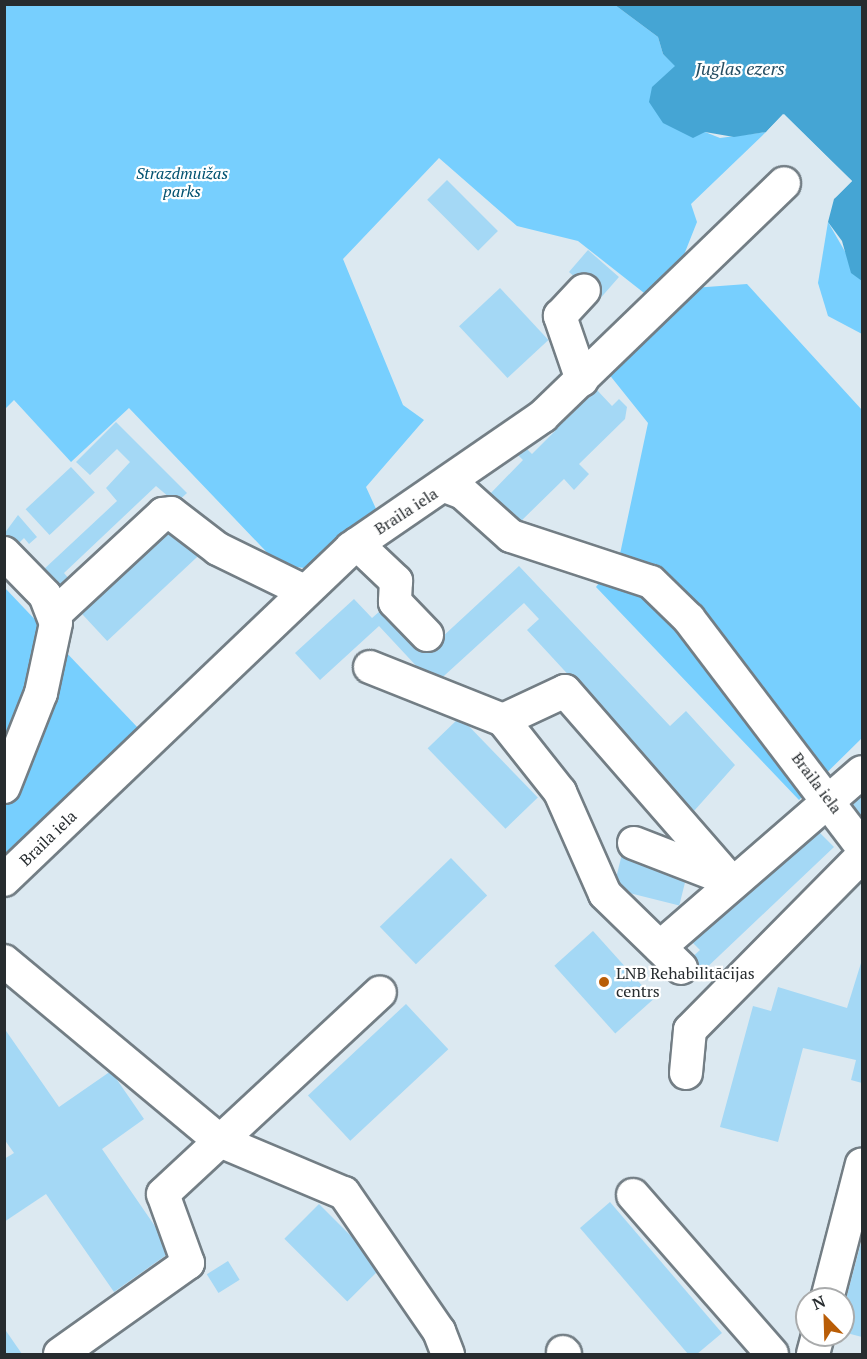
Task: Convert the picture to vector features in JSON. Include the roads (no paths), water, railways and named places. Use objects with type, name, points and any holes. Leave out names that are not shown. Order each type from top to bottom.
[{"type":"street","points":[[445,486],[543,416],[784,183]]},
{"type":"street","points":[[582,380],[560,316],[584,290]]},
{"type":"street","name":"Braila iela","points":[[4,880],[304,591],[357,544],[445,486],[464,493],[511,536],[651,582],[689,620],[830,799],[862,847]]},
{"type":"street","points":[[55,614],[163,514],[171,513],[218,549],[304,591]]},
{"type":"street","points":[[357,544],[396,581],[395,602],[427,635]]},
{"type":"street","points":[[4,553],[45,595],[55,614],[54,645],[41,693],[4,787]]},
{"type":"street","points":[[370,667],[503,720],[560,792],[605,894],[671,957],[730,881],[862,772]]},
{"type":"street","points":[[503,720],[565,691],[730,881]]},
{"type":"street","points":[[634,843],[730,881]]},
{"type":"street","points":[[686,1073],[690,1030],[862,856]]},
{"type":"street","points":[[4,961],[220,1141],[344,1193],[439,1331],[448,1354]]},
{"type":"street","points":[[60,1354],[188,1263],[163,1194],[380,992]]},
{"type":"street","points":[[830,1287],[862,1164]]},
{"type":"street","points":[[633,1195],[772,1354]]},
{"type":"water","name":"Juglas ezers","points":[[615,5],[862,5],[862,281],[851,273],[842,241],[828,222],[834,199],[852,181],[784,114],[766,132],[734,137],[705,132],[693,138],[663,123],[649,102],[652,87],[675,66],[663,54],[658,37]]},
{"type":"place","name":"LNB Rehabilitācijas centrs","points":[[604,982]]},
{"type":"park label","name":"Strazdmuižas parks","points":[[182,182]]}]
